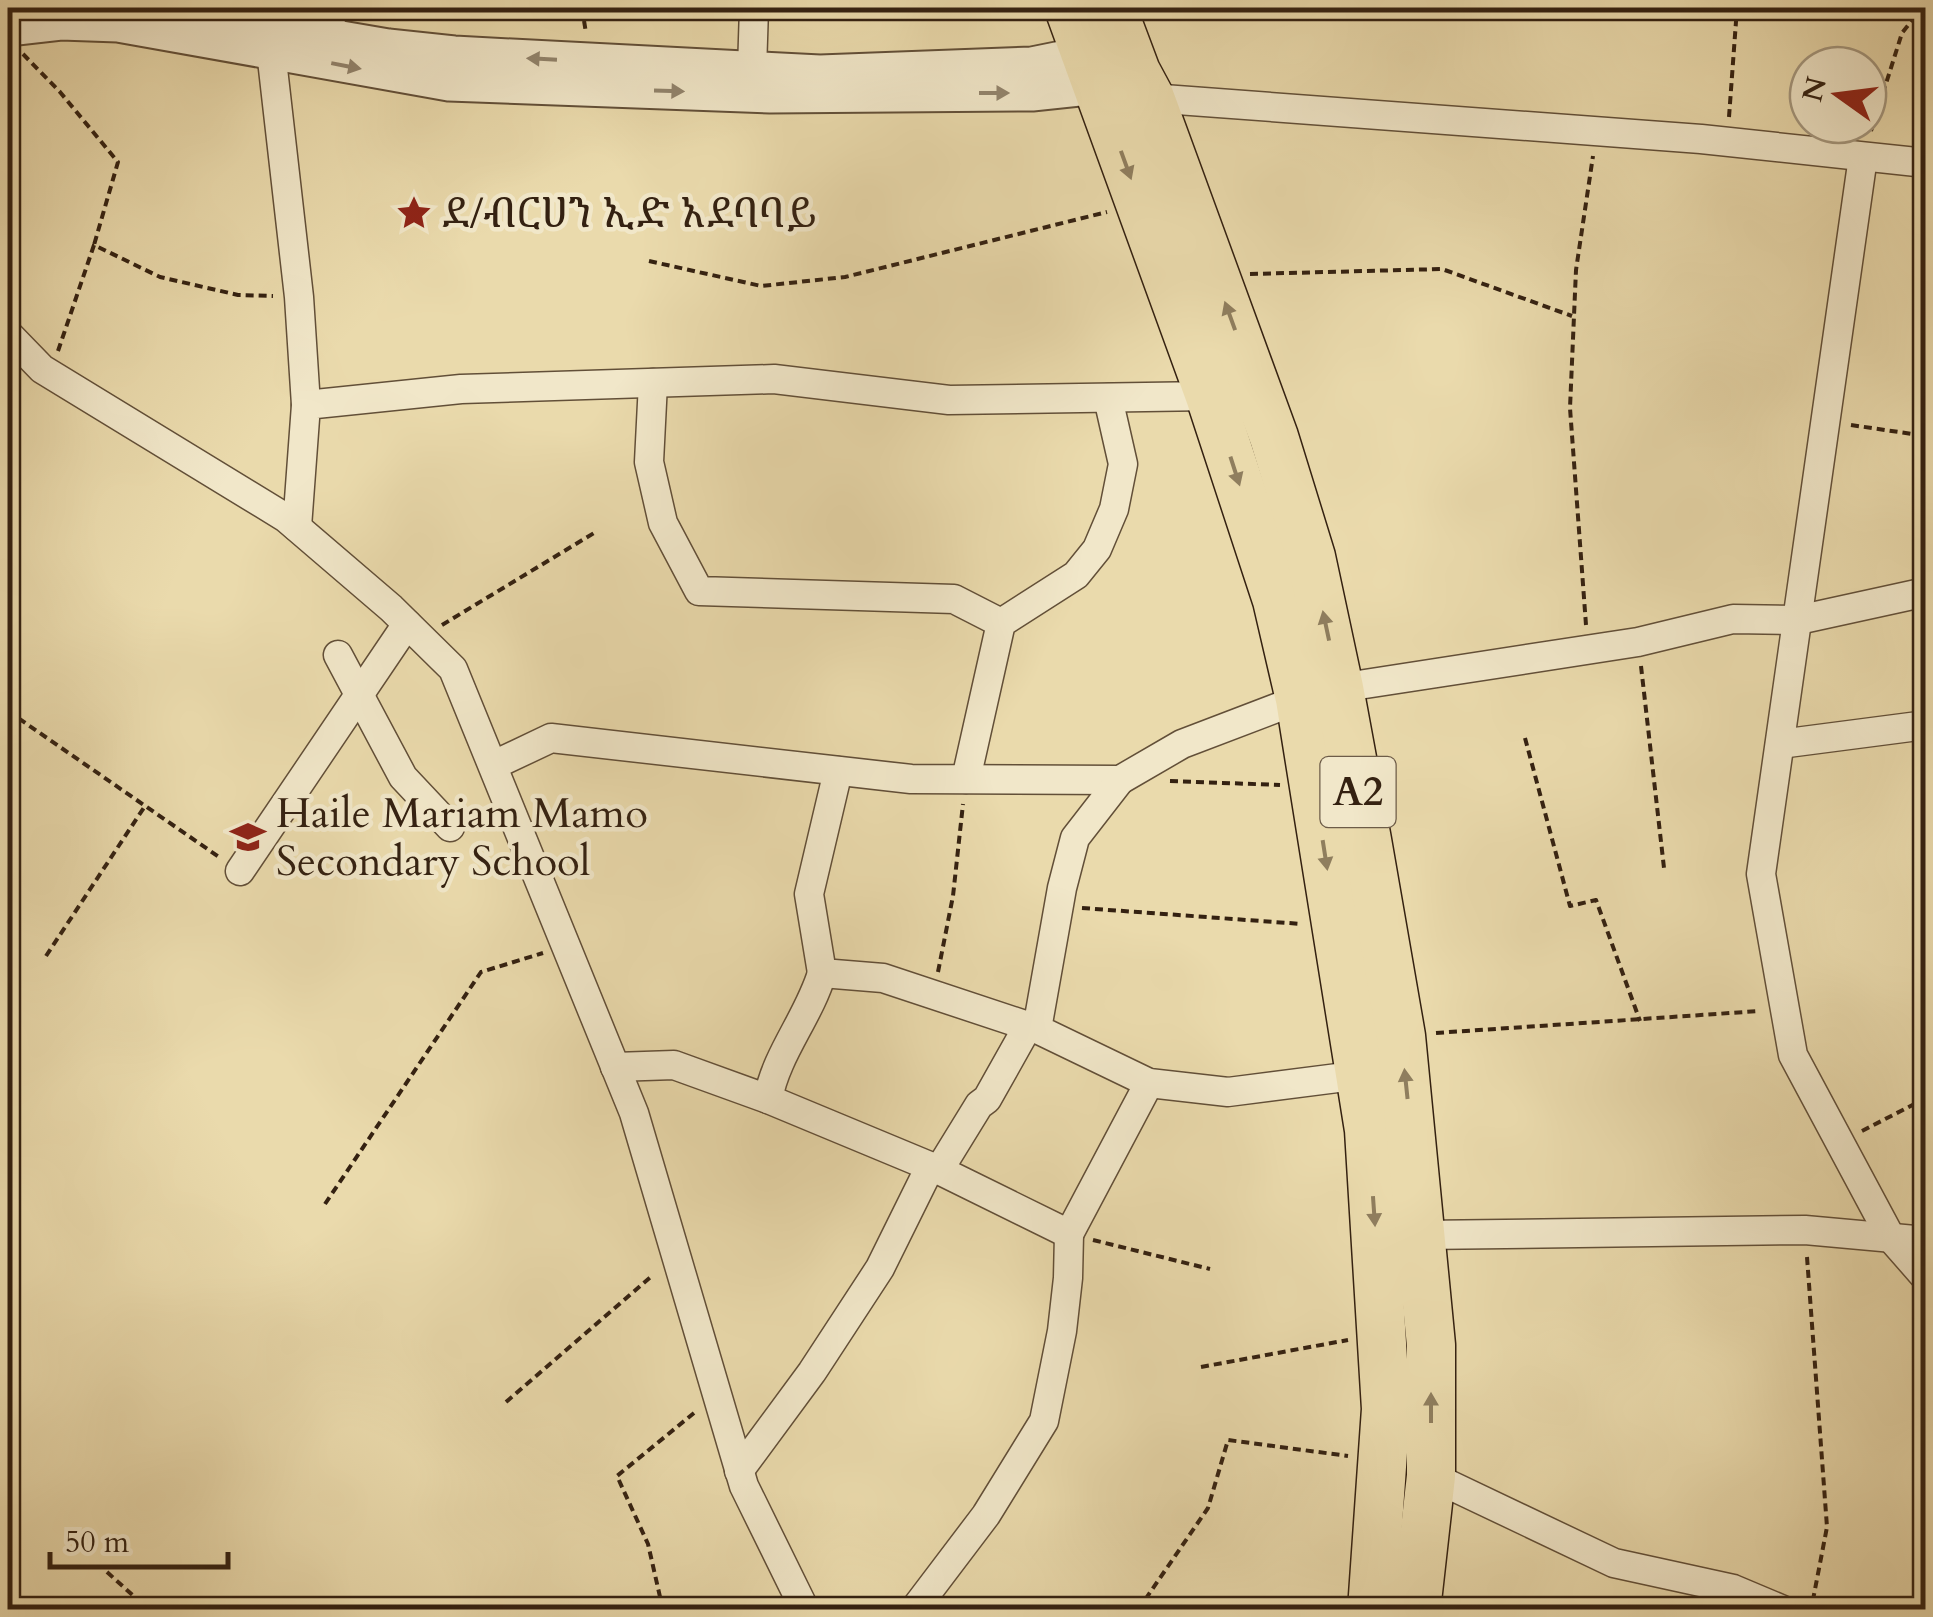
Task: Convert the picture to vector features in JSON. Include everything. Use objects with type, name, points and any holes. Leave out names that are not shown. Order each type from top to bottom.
[{"type":"highway","name":"A2","points":[[1069,8],[1118,61],[1215,276],[1274,436],[1311,556],[1320,693],[1314,786],[1369,1130],[1382,1334],[1386,1409],[1372,1610]]},
{"type":"highway","name":"A2","points":[[1118,61],[1141,204],[1278,600],[1320,693],[1401,1036],[1431,1345],[1432,1476],[1416,1610]]},
{"type":"street","points":[[186,8],[269,28],[449,83],[770,95],[1032,93],[1118,61]]},
{"type":"street","points":[[752,70],[754,8]]},
{"type":"street","points":[[14,40],[60,22],[269,28],[329,22],[454,54],[752,70],[820,73],[1118,61],[1596,132],[1926,164]]},
{"type":"street","points":[[269,28],[299,297],[306,405],[296,527]]},
{"type":"street","points":[[1863,157],[1761,874],[1793,1054],[1892,1238],[1926,1278]]},
{"type":"street","points":[[8,334],[50,374],[286,518],[453,669],[634,1113],[739,1471],[805,1610]]},
{"type":"street","points":[[306,405],[461,389],[774,379],[948,400],[1210,396]]},
{"type":"street","points":[[653,383],[649,462],[663,523],[699,591],[954,600],[1001,623]]},
{"type":"street","points":[[966,779],[1001,623],[1076,575],[1097,549],[1114,509],[1123,464],[1108,398]]},
{"type":"street","points":[[739,1471],[812,1372],[880,1268],[934,1168],[987,1099],[1033,1028],[1074,838],[1120,780],[1182,744],[1320,693],[1638,642],[1733,620],[1798,620],[1926,592]]},
{"type":"street","points":[[240,871],[360,695],[414,631]]},
{"type":"street","points":[[338,655],[404,777],[450,827]]},
{"type":"street","points":[[1780,744],[1926,725]]},
{"type":"street","points":[[494,765],[550,738],[911,779],[1120,780]]},
{"type":"street","points":[[768,1099],[771,1080],[815,998],[822,973],[809,894],[838,770]]},
{"type":"street","points":[[822,973],[883,978],[1033,1028],[1149,1083],[1228,1092],[1360,1075]]},
{"type":"street","points":[[615,1067],[674,1065],[768,1099],[934,1168],[1068,1234]]},
{"type":"street","points":[[914,1610],[986,1515],[1044,1421],[1062,1331],[1068,1234],[1149,1083]]},
{"type":"street","points":[[1421,1236],[1805,1230],[1926,1241]]},
{"type":"street","points":[[1432,1476],[1614,1563],[1783,1610]]},
{"type":"path","points":[[1727,142],[1737,8]]},
{"type":"path","points":[[1863,157],[1902,34],[1922,8]]},
{"type":"path","points":[[14,40],[118,162],[50,374]]},
{"type":"path","points":[[1588,650],[1570,408],[1576,270],[1596,132]]},
{"type":"path","points":[[649,261],[762,286],[845,277],[1141,204]]},
{"type":"path","points":[[94,245],[160,277],[238,295],[299,297]]},
{"type":"path","points":[[1215,276],[1442,268],[1574,316]]},
{"type":"path","points":[[1826,421],[1926,436]]},
{"type":"path","points":[[414,631],[594,532]]},
{"type":"path","points":[[1638,642],[1664,868]]},
{"type":"path","points":[[8,711],[240,871]]},
{"type":"path","points":[[1525,738],[1570,906],[1596,900],[1640,1020]]},
{"type":"path","points":[[933,995],[953,896],[966,779]]},
{"type":"path","points":[[1120,780],[1314,786]]},
{"type":"path","points":[[46,956],[145,806]]},
{"type":"path","points":[[1059,907],[1337,927]]},
{"type":"path","points":[[1916,914],[1926,909]]},
{"type":"path","points":[[325,1204],[480,972],[566,946]]},
{"type":"path","points":[[1401,1036],[1785,1009]]},
{"type":"path","points":[[1840,1143],[1926,1098]]},
{"type":"path","points":[[1805,1230],[1827,1527],[1812,1610]]},
{"type":"path","points":[[1068,1234],[1210,1270]]},
{"type":"path","points":[[506,1402],[676,1256]]},
{"type":"path","points":[[1202,1367],[1382,1334]]},
{"type":"path","points":[[663,1610],[648,1544],[617,1476],[716,1394]]},
{"type":"path","points":[[1138,1610],[1208,1508],[1228,1440],[1383,1460]]},
{"type":"path","points":[[106,1572],[148,1610]]},
{"type":"place","name":"ደ/ብርሀን ኢድ አደባባይ","points":[[414,213]]},
{"type":"place","name":"Haile Mariam Mamo Secondary School","points":[[248,837]]}]
